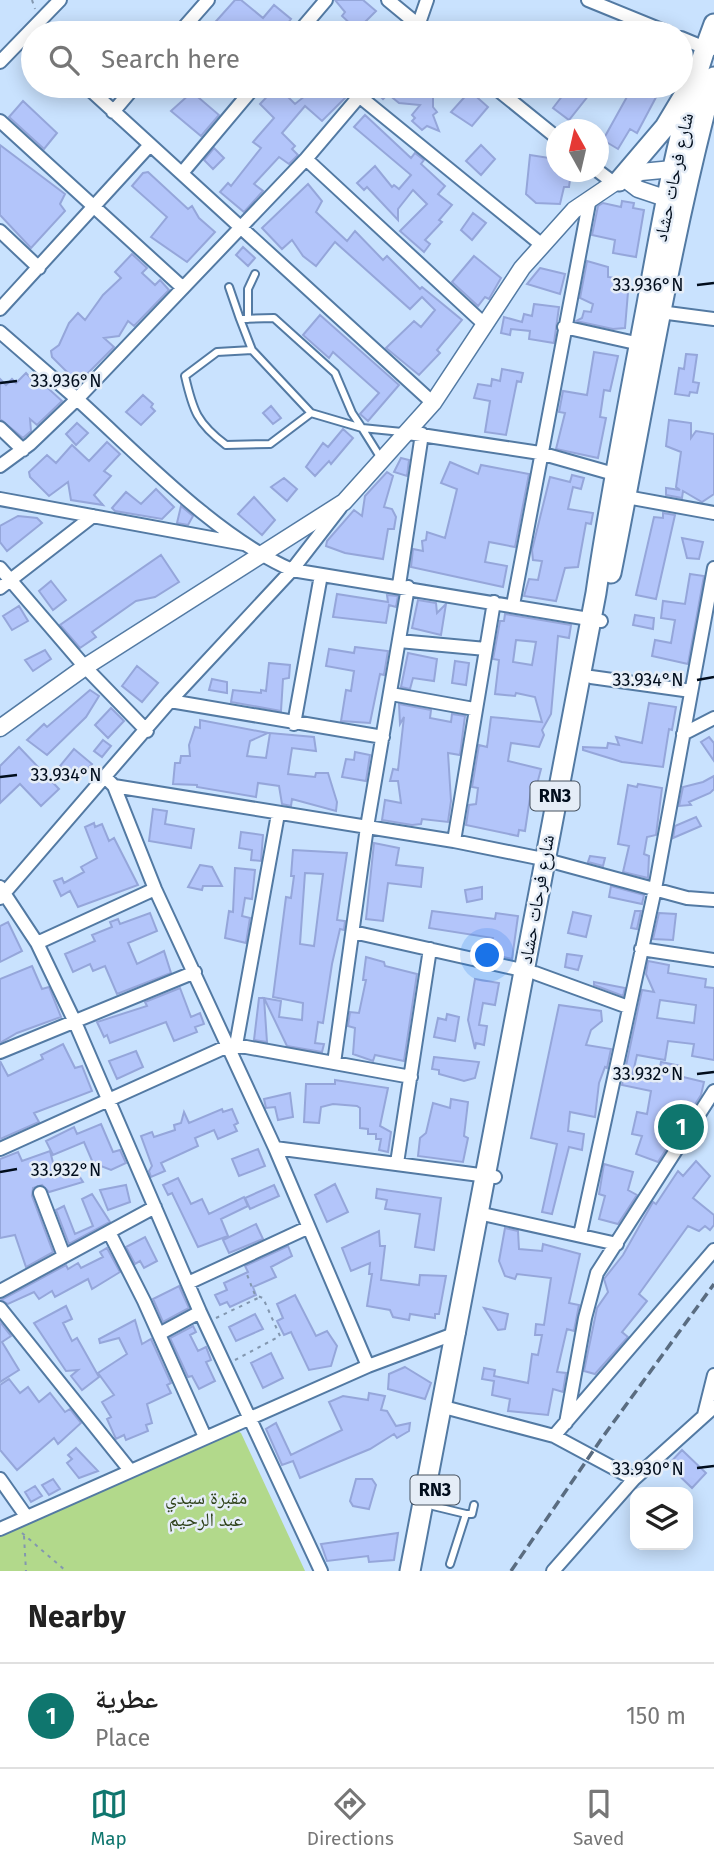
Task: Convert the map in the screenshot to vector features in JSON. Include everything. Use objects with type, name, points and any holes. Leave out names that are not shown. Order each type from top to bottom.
[{"type":"main road","name":"شارع فرحات حشاد","points":[[618,496],[614,474],[640,344],[681,169],[698,139],[714,24]]},
{"type":"main road","points":[[693,92],[705,77]]},
{"type":"main road","points":[[619,181],[688,98]]},
{"type":"main road","name":"شارع فرحات حشاد","points":[[410,1571],[484,1214],[618,496],[660,312],[674,201]]},
{"type":"main road","name":"شارع فرحات حشاد","points":[[576,724],[591,677],[596,620]]},
{"type":"main road","name":"شارع فرحات حشاد","points":[[421,1571],[433,1506],[445,1408]]},
{"type":"street","points":[[43,21],[60,0]]},
{"type":"street","points":[[190,21],[208,0]]},
{"type":"street","points":[[309,21],[326,0]]},
{"type":"street","points":[[388,0],[409,21]]},
{"type":"street","points":[[422,21],[427,0]]},
{"type":"street","points":[[588,0],[640,21]]},
{"type":"street","points":[[0,62],[21,43]]},
{"type":"street","points":[[0,45],[13,49]]},
{"type":"street","points":[[98,98],[433,403]]},
{"type":"street","points":[[113,112],[125,98]]},
{"type":"street","points":[[182,173],[245,98]]},
{"type":"street","points":[[0,466],[23,450],[77,399],[306,159],[358,98]]},
{"type":"street","points":[[372,98],[542,245]]},
{"type":"street","points":[[508,98],[546,129]]},
{"type":"street","points":[[0,121],[183,288]]},
{"type":"street","points":[[0,309],[149,146]]},
{"type":"street","points":[[306,159],[483,323]]},
{"type":"street","points":[[321,1571],[224,1366],[107,1102],[74,1020],[37,943],[2,892],[110,782],[170,701],[292,569],[344,502],[383,461],[415,433],[483,323],[542,245],[580,204],[619,181],[641,172],[681,169]]},
{"type":"street","points":[[609,176],[674,201]]},
{"type":"street","points":[[513,605],[590,198]]},
{"type":"street","points":[[0,231],[39,268]]},
{"type":"street","points":[[660,312],[714,319]]},
{"type":"street","points":[[564,327],[640,344]]},
{"type":"street","points":[[0,332],[189,499],[253,550],[292,569],[596,620]]},
{"type":"street","points":[[0,428],[23,450]]},
{"type":"street","points":[[415,433],[540,453],[614,474]]},
{"type":"street","points":[[334,1063],[367,827],[399,641],[415,433]]},
{"type":"street","points":[[618,496],[714,513]]},
{"type":"street","points":[[0,499],[253,550]]},
{"type":"street","points":[[0,728],[253,550],[344,502]]},
{"type":"street","points":[[5,584],[93,516]]},
{"type":"street","points":[[579,1235],[655,889],[714,568]]},
{"type":"street","points":[[0,569],[5,584],[147,730]]},
{"type":"street","points":[[294,724],[321,575]]},
{"type":"street","points":[[454,841],[494,602]]},
{"type":"street","points":[[399,641],[486,649]]},
{"type":"street","points":[[591,677],[691,691]]},
{"type":"street","points":[[391,694],[474,709]]},
{"type":"street","points":[[170,701],[383,737]]},
{"type":"street","points":[[683,734],[714,718]]},
{"type":"street","points":[[110,782],[278,814],[454,841],[548,861],[687,898],[714,900]]},
{"type":"street","points":[[110,782],[155,889],[232,1046],[307,1228],[368,1366]]},
{"type":"street","points":[[232,1046],[278,814]]},
{"type":"street","points":[[37,943],[155,889]]},
{"type":"street","points":[[353,932],[529,972],[628,1007]]},
{"type":"street","points":[[397,1163],[430,949]]},
{"type":"street","points":[[641,949],[714,960]]},
{"type":"street","points":[[0,1052],[195,972]]},
{"type":"street","points":[[0,1149],[232,1046],[411,1077]]},
{"type":"street","points":[[566,1423],[591,1291],[597,1273],[710,1110],[714,1091]]},
{"type":"street","points":[[275,1148],[489,1176]]},
{"type":"street","points":[[40,1193],[64,1256]]},
{"type":"street","points":[[0,1292],[155,1207]]},
{"type":"street","points":[[484,1214],[617,1244]]},
{"type":"street","points":[[188,1283],[307,1228]]},
{"type":"street","points":[[108,1232],[159,1334],[205,1437]]},
{"type":"street","points":[[554,1436],[714,1250]]},
{"type":"street","points":[[0,1308],[129,1469]]},
{"type":"street","points":[[159,1334],[203,1317]]},
{"type":"street","points":[[5,1527],[129,1469],[368,1366],[459,1332]]},
{"type":"street","points":[[553,1571],[634,1479],[709,1411],[714,1375]]},
{"type":"street","points":[[445,1408],[554,1436],[634,1479]]},
{"type":"street","points":[[0,1479],[26,1516]]},
{"type":"lane","points":[[248,319],[248,289],[255,274]]},
{"type":"lane","points":[[229,287],[251,350],[312,413],[362,428],[415,433]]},
{"type":"lane","points":[[240,319],[274,318],[335,373],[352,413],[383,461]]},
{"type":"lane","points":[[251,350],[217,352],[185,376],[190,399],[203,427],[226,445],[270,444],[312,413]]},
{"type":"lane","points":[[433,1506],[472,1514],[474,1505]]},
{"type":"lane","points":[[450,1564],[467,1514]]},
{"type":"path","points":[[224,1366],[280,1336],[261,1297],[255,1295],[241,1259]]},
{"type":"path","points":[[203,1317],[261,1297]]},
{"type":"path","points":[[5,1527],[24,1535],[66,1571]]},
{"type":"path","points":[[24,1535],[26,1571]]},
{"type":"green space","name":"مقبرة سيدي عبد الرحيم","points":[[230,1427],[241,1433],[305,1571],[0,1571],[0,1532]]},
{"type":"building","points":[[235,0],[241,0],[263,18],[274,5],[291,19],[289,21],[216,21]]},
{"type":"building","points":[[335,0],[363,0],[376,11],[366,21],[347,21],[342,16],[345,12]]},
{"type":"building","points":[[185,98],[199,98],[219,115],[201,136],[171,111]]},
{"type":"building","points":[[266,98],[289,98],[295,104],[302,98],[345,98],[322,121],[305,106],[282,133],[295,146],[292,149],[298,155],[289,164],[279,157],[254,184],[263,191],[244,212],[220,192],[228,183],[231,186],[261,148],[253,142],[274,118],[260,104]]},
{"type":"building","points":[[393,98],[433,98],[433,107],[437,112],[433,115],[439,131],[427,126],[422,130],[412,121],[415,118],[412,115],[420,105],[399,103]]},
{"type":"building","points":[[464,98],[478,98],[488,107],[472,126],[451,112]]},
{"type":"building","points":[[561,98],[586,98],[570,119],[553,108]]},
{"type":"building","points":[[626,98],[656,98],[637,133],[630,129],[618,149],[609,144],[609,129]]},
{"type":"building","points":[[23,101],[57,133],[44,149],[9,117]]},
{"type":"building","points":[[365,115],[411,158],[415,153],[424,160],[421,164],[445,186],[438,194],[452,205],[439,220],[442,222],[425,240],[430,244],[424,252],[400,231],[427,204],[413,190],[398,209],[398,220],[367,187],[364,190],[357,183],[375,166],[392,187],[394,185],[399,189],[411,175],[354,127]]},
{"type":"building","points":[[0,145],[65,194],[60,204],[65,211],[31,248],[0,215]]},
{"type":"building","points":[[481,145],[495,159],[481,175],[466,161]]},
{"type":"building","points":[[214,148],[224,158],[213,169],[204,160]]},
{"type":"building","points":[[530,155],[546,157],[546,182],[570,182],[569,187],[564,187],[560,204],[536,203],[526,194]]},
{"type":"building","points":[[148,172],[188,209],[192,206],[199,218],[215,232],[187,262],[151,237],[167,217],[132,186],[143,173]]},
{"type":"building","points":[[308,184],[322,201],[316,212],[347,241],[355,231],[383,260],[387,256],[420,289],[422,287],[462,320],[437,350],[440,353],[419,375],[386,348],[414,321],[421,327],[435,310],[422,297],[410,309],[335,242],[316,266],[303,256],[292,240],[282,249],[262,228]]},
{"type":"building","points":[[622,201],[634,203],[633,208],[644,210],[636,257],[613,253],[615,240],[592,235],[598,206],[603,203],[621,207]]},
{"type":"building","points":[[473,213],[486,223],[472,240],[461,230]]},
{"type":"building","points":[[243,247],[255,258],[248,266],[236,255]]},
{"type":"building","points":[[132,254],[147,268],[142,273],[155,285],[160,280],[169,290],[134,326],[128,321],[119,336],[104,338],[114,347],[78,383],[52,357],[51,351],[59,345],[69,323],[78,313],[85,320],[103,295],[121,278],[115,272]]},
{"type":"building","points":[[474,256],[501,278],[489,299],[485,297],[478,306],[452,282]]},
{"type":"building","points":[[587,261],[608,267],[608,277],[629,280],[625,328],[613,329],[576,321],[582,318],[584,311],[591,312],[593,304],[580,298]]},
{"type":"building","points":[[540,268],[565,274],[560,294],[527,284]]},
{"type":"building","points":[[534,304],[559,307],[554,343],[529,339],[530,331],[511,329],[510,335],[501,333],[504,317],[522,322],[524,314],[532,316]]},
{"type":"building","points":[[320,315],[399,385],[368,421],[360,414],[379,393],[333,352],[329,358],[303,335]]},
{"type":"building","points":[[594,352],[618,356],[610,391],[604,390],[600,417],[606,418],[598,458],[556,449],[565,413],[559,412],[563,391],[587,395]]},
{"type":"building","points":[[686,354],[697,355],[693,382],[699,383],[697,393],[690,392],[689,396],[675,394],[679,368],[684,369]]},
{"type":"building","points":[[502,369],[523,373],[521,382],[517,381],[506,435],[485,432],[490,401],[474,398],[478,384],[491,386],[492,379],[500,381]]},
{"type":"building","points":[[26,373],[35,383],[39,380],[62,401],[37,425],[30,419],[31,431],[23,438],[0,419],[0,379],[6,385],[12,379],[16,383]]},
{"type":"building","points":[[143,395],[153,404],[151,407],[155,411],[141,425],[126,412]]},
{"type":"building","points":[[271,406],[281,418],[273,424],[263,413]]},
{"type":"building","points":[[669,420],[691,423],[691,438],[696,431],[714,434],[714,494],[702,502],[683,491],[682,498],[666,495],[666,488],[680,490],[676,487],[681,452],[666,446]]},
{"type":"building","points":[[77,423],[88,433],[76,445],[66,434]]},
{"type":"building","points":[[343,429],[353,438],[331,464],[329,461],[315,476],[306,467],[323,443],[328,447]]},
{"type":"building","points":[[107,442],[120,454],[104,471],[111,476],[94,495],[103,505],[71,500],[68,482],[49,496],[30,477],[29,472],[47,455],[56,463],[72,445],[89,461]]},
{"type":"building","points":[[401,458],[409,460],[407,476],[394,472]]},
{"type":"building","points":[[450,462],[478,474],[481,465],[529,474],[515,547],[489,542],[485,562],[507,566],[503,587],[411,567],[413,549],[423,551],[422,541],[426,540],[427,532],[445,538],[457,489],[441,483]]},
{"type":"building","points":[[387,472],[393,476],[384,507],[392,509],[396,517],[394,529],[388,529],[383,559],[345,553],[326,546],[327,541],[354,510],[362,516],[365,496]]},
{"type":"building","points":[[572,475],[584,478],[581,489],[573,487],[568,509],[593,513],[591,524],[586,523],[578,567],[565,568],[556,601],[524,596],[529,579],[538,580],[542,561],[533,560],[532,550],[550,477],[570,482]]},
{"type":"building","points":[[284,478],[297,489],[287,501],[271,487]]},
{"type":"building","points":[[156,489],[174,507],[162,519],[115,511],[112,508],[126,492],[141,504]]},
{"type":"building","points":[[254,497],[275,520],[262,535],[238,514]]},
{"type":"building","points":[[181,506],[193,516],[188,525],[177,523]]},
{"type":"building","points":[[663,513],[675,515],[656,599],[636,595],[654,517],[663,518]]},
{"type":"building","points":[[18,516],[37,518],[42,523],[7,551],[0,542],[0,526]]},
{"type":"building","points":[[682,538],[703,542],[699,559],[687,558]]},
{"type":"building","points":[[161,555],[179,582],[155,597],[136,601],[92,632],[96,637],[80,648],[60,625]]},
{"type":"building","points":[[690,574],[704,576],[688,664],[652,656],[655,640],[671,643],[675,620],[661,618],[663,601],[685,604]]},
{"type":"building","points":[[51,581],[66,600],[53,610],[39,591]]},
{"type":"building","points":[[337,594],[388,602],[387,595],[398,596],[396,607],[389,605],[386,623],[333,617]]},
{"type":"building","points":[[418,600],[436,603],[437,613],[446,604],[441,635],[412,628]]},
{"type":"building","points":[[19,606],[28,621],[12,630],[3,616]]},
{"type":"building","points":[[505,614],[571,625],[569,638],[558,636],[551,714],[542,730],[544,735],[539,747],[511,743],[508,761],[541,769],[535,792],[531,791],[525,831],[519,830],[518,836],[466,825],[469,805],[476,804],[478,788],[472,787],[479,745],[487,747],[491,717],[542,722],[535,697],[516,693],[515,696],[495,694],[499,660],[493,659],[500,621],[504,621]],"holes":[[[516,640],[536,642],[532,665],[513,662]]]},
{"type":"building","points":[[635,615],[654,618],[653,629],[633,625]]},
{"type":"building","points":[[355,647],[388,651],[384,675],[380,674],[370,723],[341,721],[346,690],[351,691],[354,671],[326,666],[329,649],[354,653]]},
{"type":"building","points":[[45,650],[51,659],[33,671],[25,660]]},
{"type":"building","points":[[408,653],[437,659],[434,681],[413,678],[410,689],[401,687]]},
{"type":"building","points":[[455,661],[469,663],[466,685],[452,683]]},
{"type":"building","points":[[269,663],[290,665],[289,678],[283,679],[281,711],[231,702],[233,690],[261,693],[261,690],[266,691]]},
{"type":"building","points":[[137,666],[158,683],[142,702],[122,686]]},
{"type":"building","points":[[212,679],[227,682],[227,693],[209,690]]},
{"type":"building","points":[[90,690],[99,696],[86,717],[47,755],[27,740],[44,724],[47,727]]},
{"type":"building","points":[[649,703],[676,707],[672,730],[669,729],[663,767],[622,762],[583,750],[583,747],[607,748],[608,743],[619,745],[616,737],[642,743]]},
{"type":"building","points":[[399,704],[431,710],[430,718],[451,722],[452,714],[465,716],[460,755],[448,753],[451,801],[448,822],[422,819],[421,824],[412,825],[382,820],[385,800],[401,803],[398,781],[390,781],[393,769],[398,770],[404,717],[400,724]]},
{"type":"building","points":[[111,708],[124,721],[108,738],[95,725]]},
{"type":"building","points":[[200,720],[268,733],[250,741],[247,756],[266,758],[270,733],[314,737],[316,751],[292,748],[288,774],[315,777],[316,773],[328,773],[337,802],[336,811],[292,799],[291,806],[282,804],[279,786],[258,783],[256,797],[197,785],[173,784],[175,763],[180,763],[181,756],[190,756],[189,745],[195,727],[200,728]]},
{"type":"building","points":[[709,737],[714,743],[714,761],[701,742]]},
{"type":"building","points":[[103,740],[111,746],[102,757],[94,751]]},
{"type":"building","points":[[19,747],[59,789],[41,806],[20,784],[0,803],[0,766]]},
{"type":"building","points":[[74,749],[92,764],[78,780],[60,766]]},
{"type":"building","points":[[355,752],[370,755],[366,781],[342,777],[346,759],[354,760]]},
{"type":"building","points":[[714,776],[714,789],[710,793],[689,802],[691,805],[679,806],[683,787]]},
{"type":"building","points":[[638,784],[662,788],[656,835],[647,837],[644,854],[649,856],[648,878],[623,872],[629,846],[618,844],[628,785],[637,787]]},
{"type":"building","points":[[153,809],[167,811],[165,824],[194,829],[191,848],[149,841]]},
{"type":"building","points":[[696,817],[701,826],[673,838],[675,826]]},
{"type":"building","points":[[94,823],[95,827],[102,824],[109,841],[114,838],[138,885],[78,907],[70,891],[61,896],[54,881],[62,878],[64,883],[84,872],[81,867],[97,858],[85,827]]},
{"type":"building","points":[[241,832],[263,835],[261,861],[251,860],[252,850],[239,848]]},
{"type":"building","points":[[374,843],[399,848],[396,865],[423,868],[421,887],[388,883],[383,921],[366,919]]},
{"type":"building","points":[[293,850],[347,853],[337,920],[345,921],[344,930],[340,929],[323,1023],[318,1022],[315,1043],[324,1044],[322,1052],[287,1046],[264,998],[281,1001],[279,1017],[302,1020],[303,1003],[273,997],[286,897],[291,898],[294,876],[291,876]],"holes":[[[305,873],[323,874],[314,946],[300,944]]]},
{"type":"building","points":[[590,856],[605,858],[603,866],[588,862]]},
{"type":"building","points":[[200,865],[212,867],[222,886],[203,886],[202,890],[188,887]]},
{"type":"building","points":[[235,868],[255,870],[252,899],[245,898],[242,916],[250,918],[246,943],[225,938],[229,911],[233,912]]},
{"type":"building","points":[[611,886],[644,895],[642,904],[609,897]]},
{"type":"building","points":[[482,887],[482,899],[467,902],[465,890]]},
{"type":"building","points":[[432,911],[495,919],[496,913],[518,916],[512,959],[491,954],[493,938],[429,928]]},
{"type":"building","points":[[635,911],[641,911],[637,929],[631,928]]},
{"type":"building","points":[[573,912],[591,916],[586,937],[568,933]]},
{"type":"building","points":[[150,913],[157,931],[128,943],[137,964],[164,951],[171,973],[117,994],[105,966],[93,971],[90,964],[73,972],[65,954],[95,941],[92,935],[112,927],[110,922],[118,919],[120,924]]},
{"type":"building","points":[[659,913],[676,914],[673,940],[653,939]]},
{"type":"building","points":[[8,922],[22,951],[0,962],[0,926]]},
{"type":"building","points":[[567,954],[582,956],[578,970],[565,967]]},
{"type":"building","points":[[366,957],[384,962],[385,966],[417,974],[404,1061],[375,1055],[373,1061],[353,1054],[355,1028],[348,1026],[350,1012],[359,1013],[366,980],[363,980]]},
{"type":"building","points":[[648,961],[669,965],[668,973],[706,979],[705,987],[714,988],[714,1060],[692,1056],[694,1044],[668,1041],[665,1060],[637,1055],[632,1077],[657,1082],[661,1062],[681,1066],[679,1076],[704,1082],[701,1095],[658,1162],[636,1154],[642,1136],[632,1134],[637,1112],[647,1114],[651,1091],[622,1085],[642,990],[654,992],[646,974]],"holes":[[[660,1000],[696,1005],[694,1023],[657,1018]]]},
{"type":"building","points":[[32,966],[42,989],[49,987],[61,1017],[17,1033],[0,1043],[0,979]]},
{"type":"building","points":[[475,979],[499,983],[495,1005],[483,1003],[479,1025],[487,1026],[484,1045],[476,1043],[475,1049],[468,1020]]},
{"type":"building","points":[[594,982],[625,988],[623,996],[594,985]]},
{"type":"building","points":[[180,988],[191,1017],[200,1013],[204,1024],[195,1027],[197,1032],[174,1041],[166,1022],[110,1043],[107,1035],[104,1037],[97,1022],[147,1006],[145,1002]]},
{"type":"building","points":[[259,998],[264,998],[267,1042],[254,1040]]},
{"type":"building","points":[[559,1005],[601,1011],[602,1021],[591,1030],[586,1045],[611,1049],[607,1068],[605,1067],[599,1083],[595,1117],[570,1112],[568,1131],[584,1134],[582,1150],[569,1147],[552,1214],[542,1212],[557,1144],[531,1138]]},
{"type":"building","points":[[447,1014],[459,1017],[455,1041],[434,1037],[438,1018],[446,1020]]},
{"type":"building","points":[[63,1044],[75,1068],[82,1066],[92,1091],[34,1113],[39,1122],[0,1139],[0,1061],[8,1076],[43,1059],[41,1055]]},
{"type":"building","points":[[136,1051],[143,1067],[117,1079],[109,1061]]},
{"type":"building","points":[[434,1057],[479,1062],[475,1078],[464,1081],[439,1074],[439,1070],[432,1069]]},
{"type":"building","points":[[335,1080],[388,1088],[380,1126],[391,1132],[388,1152],[379,1150],[381,1139],[376,1139],[376,1134],[368,1134],[368,1129],[360,1128],[360,1108],[357,1106],[333,1104],[321,1107],[319,1123],[304,1122],[306,1084],[335,1084]]},
{"type":"building","points":[[290,1093],[293,1117],[278,1120],[275,1107],[266,1108],[264,1099]]},
{"type":"building","points":[[451,1099],[468,1102],[464,1136],[468,1138],[463,1162],[418,1156],[420,1138],[426,1133],[433,1103],[450,1108]]},
{"type":"building","points":[[222,1109],[223,1112],[232,1109],[238,1123],[234,1125],[237,1131],[218,1139],[214,1130],[195,1138],[198,1146],[161,1163],[165,1171],[151,1177],[149,1171],[152,1166],[141,1136],[152,1132],[154,1137],[175,1130],[174,1125],[181,1123],[184,1112],[189,1123]]},
{"type":"building","points":[[101,1124],[113,1152],[120,1150],[126,1163],[111,1170],[93,1163],[84,1142],[53,1155],[46,1141],[74,1127],[77,1134]]},
{"type":"building","points":[[258,1149],[265,1166],[239,1176],[232,1159]]},
{"type":"building","points":[[50,1151],[56,1174],[76,1171],[83,1182],[49,1192],[42,1185],[33,1188],[32,1196],[53,1252],[26,1267],[15,1235],[0,1238],[0,1159],[18,1152],[22,1161]]},
{"type":"building","points":[[696,1161],[710,1176],[693,1198],[714,1215],[714,1225],[710,1230],[705,1226],[699,1231],[688,1226],[639,1294],[647,1301],[622,1332],[628,1337],[595,1374],[584,1371],[597,1308],[608,1292],[604,1279],[623,1255],[653,1202],[656,1204],[678,1171],[683,1176]]},
{"type":"building","points":[[604,1164],[633,1172],[628,1190],[637,1195],[618,1224],[599,1219],[605,1196],[599,1194]]},
{"type":"building","points":[[178,1178],[191,1204],[202,1199],[209,1214],[244,1197],[248,1206],[221,1219],[228,1236],[198,1247],[172,1193],[168,1195],[163,1185]]},
{"type":"building","points":[[335,1184],[348,1212],[327,1222],[315,1195]]},
{"type":"building","points":[[126,1185],[130,1202],[108,1210],[100,1190]]},
{"type":"building","points":[[274,1185],[279,1196],[250,1209],[245,1198]]},
{"type":"building","points":[[377,1189],[441,1198],[434,1250],[415,1247],[420,1214],[385,1209],[387,1200],[376,1198]]},
{"type":"building","points":[[92,1194],[110,1222],[69,1244],[56,1210],[64,1206],[75,1234],[93,1226],[82,1199]]},
{"type":"building","points":[[256,1224],[263,1239],[229,1253],[223,1240]]},
{"type":"building","points":[[505,1228],[518,1231],[519,1249],[542,1251],[543,1244],[580,1254],[569,1303],[579,1305],[574,1331],[567,1329],[557,1372],[566,1373],[563,1392],[553,1389],[548,1415],[508,1411],[510,1399],[492,1395],[494,1381],[482,1379],[484,1368],[495,1370],[494,1376],[528,1383],[532,1354],[538,1355],[542,1335],[535,1335],[536,1324],[544,1325],[551,1278],[517,1274],[515,1279],[505,1276],[499,1261]]},
{"type":"building","points":[[379,1231],[380,1246],[385,1246],[381,1280],[419,1285],[420,1275],[446,1276],[439,1314],[435,1314],[435,1318],[410,1314],[409,1320],[393,1317],[390,1310],[367,1306],[372,1274],[369,1274],[370,1263],[351,1271],[342,1248]]},
{"type":"building","points":[[145,1237],[157,1261],[144,1268],[140,1261],[135,1264],[126,1247]]},
{"type":"building","points":[[288,1246],[292,1256],[271,1267],[276,1277],[253,1287],[256,1295],[230,1307],[227,1302],[220,1305],[215,1295],[227,1290],[224,1283],[248,1272],[245,1266]]},
{"type":"building","points":[[107,1248],[120,1272],[92,1289],[88,1279],[55,1297],[52,1291],[39,1299],[34,1292],[8,1304],[1,1300],[66,1265],[68,1269],[78,1263],[81,1268],[103,1257],[100,1252]]},
{"type":"building","points":[[179,1286],[189,1308],[163,1322],[153,1299]]},
{"type":"building","points":[[295,1295],[316,1336],[327,1331],[337,1346],[331,1366],[309,1370],[291,1332],[284,1335],[277,1321],[283,1318],[277,1304]]},
{"type":"building","points":[[66,1306],[72,1319],[63,1323],[72,1341],[77,1338],[99,1377],[82,1390],[71,1376],[78,1370],[66,1371],[34,1323]]},
{"type":"building","points":[[484,1308],[508,1314],[505,1329],[498,1330]]},
{"type":"building","points":[[255,1314],[263,1329],[236,1341],[229,1327]]},
{"type":"building","points":[[135,1320],[142,1344],[151,1339],[171,1383],[167,1385],[171,1393],[147,1404],[152,1423],[146,1425],[148,1431],[126,1440],[124,1435],[116,1439],[107,1419],[111,1417],[102,1402],[114,1395],[98,1373],[127,1354],[119,1338],[100,1343],[99,1339]]},
{"type":"building","points":[[0,1322],[11,1336],[2,1342],[19,1370],[0,1382]]},
{"type":"building","points":[[193,1326],[196,1332],[190,1335],[198,1351],[206,1347],[211,1360],[206,1362],[215,1381],[199,1389],[192,1376],[188,1377],[170,1338]]},
{"type":"building","points":[[271,1353],[283,1378],[263,1388],[251,1363]]},
{"type":"building","points":[[405,1367],[431,1383],[425,1399],[388,1389],[389,1374]]},
{"type":"building","points":[[9,1379],[20,1393],[28,1387],[39,1402],[50,1393],[65,1412],[70,1409],[81,1423],[58,1444],[54,1438],[17,1470],[0,1450],[0,1385]]},
{"type":"building","points":[[369,1393],[385,1396],[381,1410],[387,1411],[396,1426],[410,1423],[409,1431],[397,1438],[394,1434],[370,1449],[300,1478],[293,1461],[282,1465],[266,1429],[276,1423],[291,1455],[342,1430],[329,1402],[343,1396],[368,1400]]},
{"type":"building","points":[[76,1448],[98,1471],[79,1478],[67,1463],[72,1459],[68,1455]]},
{"type":"building","points":[[682,1450],[706,1473],[691,1487],[668,1465]]},
{"type":"building","points":[[53,1479],[60,1489],[49,1495],[42,1485]]},
{"type":"building","points":[[356,1479],[372,1479],[376,1485],[369,1509],[353,1506],[350,1501]]},
{"type":"building","points":[[35,1486],[42,1496],[31,1502],[25,1492]]},
{"type":"building","points":[[398,1533],[394,1560],[369,1562],[368,1556],[327,1561],[321,1544]]},
{"type":"railway","points":[[511,1571],[602,1438],[714,1284]]},
{"type":"place","name":"عطرية","points":[[681,1127]]}]
